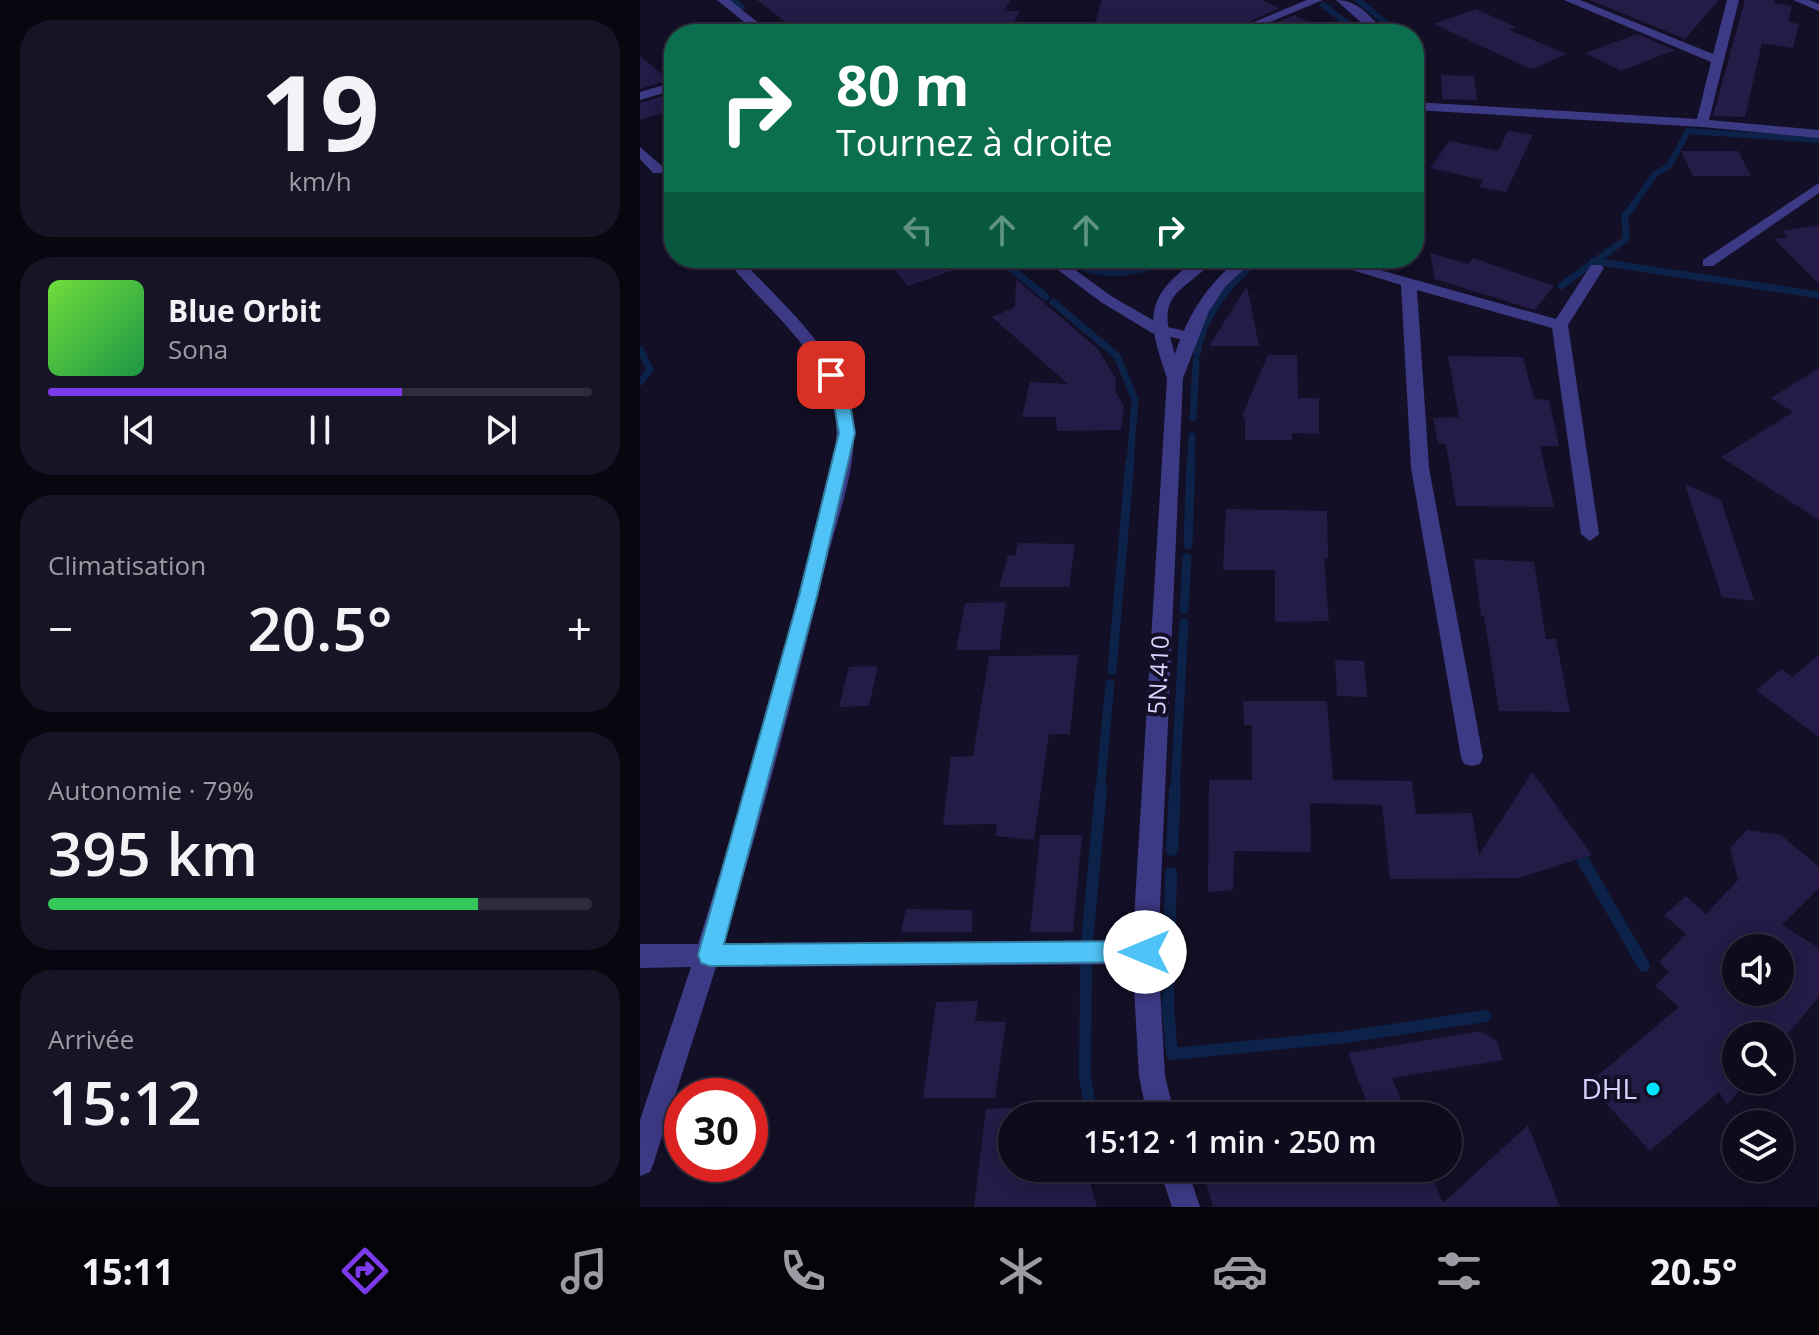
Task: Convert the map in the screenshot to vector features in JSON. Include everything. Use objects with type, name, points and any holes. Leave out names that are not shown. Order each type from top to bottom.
[{"type":"street","points":[[723,0],[753,24]]},
{"type":"street","points":[[1256,24],[1317,0]]},
{"type":"street","points":[[1342,0],[1370,24]]},
{"type":"street","points":[[1570,0],[1717,60]]},
{"type":"street","points":[[1702,123],[1733,0]]},
{"type":"street","points":[[1799,0],[1819,8]]},
{"type":"street","points":[[640,96],[664,89]]},
{"type":"street","points":[[1424,107],[1702,123],[1819,134]]},
{"type":"street","points":[[640,151],[658,170]]},
{"type":"street","points":[[1708,263],[1819,187]]},
{"type":"street","points":[[640,1162],[710,955],[808,596],[847,433],[842,404],[831,375],[740,268]]},
{"type":"street","points":[[1063,268],[1106,299],[1158,330],[1188,336]]},
{"type":"street","points":[[1175,378],[1158,330],[1158,311],[1167,293],[1194,268]]},
{"type":"street","name":"5N.410","points":[[1158,1102],[1152,1076],[1145,952],[1175,378],[1188,336],[1206,298],[1237,268]]},
{"type":"street","points":[[1354,268],[1560,325]]},
{"type":"street","points":[[1590,534],[1560,325],[1596,268]]},
{"type":"street","points":[[1409,284],[1420,468],[1472,757]]},
{"type":"street","points":[[640,956],[1145,952]]},
{"type":"street","points":[[1178,1182],[1186,1207]]},
{"type":"building","points":[[757,0],[1011,0],[1004,11],[1020,11],[1013,24],[788,24]]},
{"type":"building","points":[[1102,0],[1262,0],[1279,8],[1244,24],[1095,24]]},
{"type":"building","points":[[1590,0],[1719,0],[1685,39]]},
{"type":"building","points":[[1745,0],[1774,0],[1773,3],[1792,6],[1788,22],[1799,24],[1793,48],[1762,43],[1745,117],[1713,116]]},
{"type":"building","points":[[1476,9],[1516,27],[1509,30],[1566,54],[1533,69],[1528,68],[1434,24]]},
{"type":"building","points":[[1294,15],[1312,24],[1273,24]]},
{"type":"building","points":[[1637,34],[1675,50],[1621,71],[1585,53]]},
{"type":"building","points":[[640,56],[664,76],[664,82],[640,89]]},
{"type":"building","points":[[1441,75],[1474,76],[1477,100],[1442,99]]},
{"type":"building","points":[[664,96],[664,113],[640,120],[640,103]]},
{"type":"building","points":[[1508,131],[1533,135],[1506,192],[1479,187],[1483,180],[1430,168],[1449,141],[1498,151]]},
{"type":"building","points":[[1681,151],[1738,151],[1751,176],[1693,176]]},
{"type":"building","points":[[1819,225],[1819,284],[1774,239],[1788,237],[1782,231]]},
{"type":"building","points":[[1430,253],[1468,264],[1473,258],[1554,286],[1535,310],[1435,279]]},
{"type":"building","points":[[893,268],[960,268],[908,286]]},
{"type":"building","points":[[1016,279],[1097,348],[1116,379],[1115,391],[1124,406],[1121,430],[1057,431],[1056,417],[1022,417],[1030,382],[1068,384],[992,317],[1015,307]]},
{"type":"building","points":[[1247,286],[1259,346],[1209,346]]},
{"type":"building","points":[[1268,355],[1297,355],[1298,398],[1319,398],[1319,434],[1292,433],[1292,440],[1245,440],[1245,418],[1242,416]]},
{"type":"building","points":[[1448,356],[1523,357],[1534,399],[1549,400],[1559,446],[1540,446],[1554,507],[1456,506],[1446,444],[1438,443],[1433,418],[1459,417]]},
{"type":"building","points":[[1819,368],[1819,520],[1721,457],[1793,412],[1771,398]]},
{"type":"building","points":[[1685,484],[1721,500],[1754,601],[1722,597]]},
{"type":"building","points":[[1226,509],[1327,511],[1328,558],[1324,558],[1329,621],[1275,622],[1275,570],[1223,570]]},
{"type":"building","points":[[1018,543],[1075,544],[1069,587],[999,587],[1008,555],[1015,556]]},
{"type":"building","points":[[1474,559],[1534,562],[1546,639],[1556,639],[1570,712],[1499,711]]},
{"type":"building","points":[[1006,602],[999,650],[956,650],[965,603]]},
{"type":"building","points":[[1078,655],[1070,734],[1049,734],[1034,840],[995,836],[997,824],[943,825],[951,757],[973,756],[989,656]]},
{"type":"building","points":[[1819,655],[1819,737],[1756,690],[1782,669],[1792,677]]},
{"type":"building","points":[[1335,660],[1364,661],[1367,697],[1337,696]]},
{"type":"building","points":[[878,666],[869,706],[839,707],[849,667]]},
{"type":"building","points":[[1243,701],[1327,701],[1333,780],[1412,781],[1416,814],[1472,813],[1479,855],[1532,772],[1592,855],[1518,878],[1390,879],[1382,805],[1310,803],[1311,852],[1234,851],[1233,890],[1208,892],[1209,780],[1252,780],[1252,725],[1244,725]]},
{"type":"building","points":[[1747,830],[1781,835],[1819,867],[1819,888],[1782,925],[1819,948],[1819,997],[1794,1026],[1794,1022],[1722,1022],[1722,1094],[1736,1094],[1727,1105],[1719,1092],[1650,1151],[1588,1084],[1679,1007],[1655,986],[1669,972],[1659,962],[1686,934],[1664,915],[1686,896],[1706,914],[1738,880],[1730,848]]},
{"type":"building","points":[[1040,835],[1082,835],[1073,932],[1030,932]]},
{"type":"building","points":[[906,909],[972,910],[972,932],[901,932]]},
{"type":"building","points":[[978,1001],[975,1021],[1006,1022],[995,1098],[923,1098],[936,1002]]},
{"type":"building","points":[[1481,1031],[1497,1042],[1503,1060],[1392,1078],[1402,1102],[1367,1102],[1348,1053]]},
{"type":"building","points":[[986,1109],[998,1109],[998,1182],[1090,1182],[1097,1207],[974,1207]]},
{"type":"building","points":[[1528,1125],[1560,1207],[1213,1207],[1206,1182],[1435,1182],[1443,1203]]},
{"type":"waterway","points":[[733,0],[742,7]]},
{"type":"waterway","points":[[1358,0],[1387,24]]},
{"type":"waterway","points":[[1323,5],[1348,24]]},
{"type":"waterway","points":[[1633,205],[1655,174],[1669,166],[1688,131],[1819,140]]},
{"type":"waterway","points":[[1595,261],[1626,239],[1625,216],[1635,203]]},
{"type":"waterway","points":[[1561,286],[1595,261]]},
{"type":"waterway","points":[[1595,261],[1819,295]]},
{"type":"waterway","points":[[1011,268],[1046,297]]},
{"type":"waterway","points":[[1086,268],[1113,273],[1146,268]]},
{"type":"waterway","points":[[1197,354],[1205,325],[1219,300],[1250,268]]},
{"type":"waterway","points":[[1053,302],[1117,356],[1135,400],[1130,463]]},
{"type":"waterway","points":[[640,349],[650,370],[640,382]]},
{"type":"waterway","points":[[1193,418],[1196,361]]},
{"type":"waterway","points":[[1191,463],[1192,436]]},
{"type":"waterway","points":[[1112,670],[1130,461]]},
{"type":"waterway","points":[[1188,545],[1191,461]]},
{"type":"waterway","points":[[1184,610],[1187,558]]},
{"type":"waterway","points":[[1175,791],[1184,622]]},
{"type":"waterway","points":[[1100,791],[1110,684]]},
{"type":"waterway","points":[[1087,943],[1101,789]]},
{"type":"waterway","points":[[1172,850],[1175,789]]},
{"type":"waterway","points":[[1576,848],[1644,966]]},
{"type":"waterway","points":[[1171,873],[1168,1008],[1172,1054],[1346,1037],[1485,1016]]},
{"type":"waterway","points":[[1086,956],[1085,1077],[1089,1102]]},
{"type":"place","name":"DHL","points":[[1653,1089]]},
{"type":"route","points":[[831,375],[842,404],[847,433],[808,596],[710,955],[1145,952]]}]
